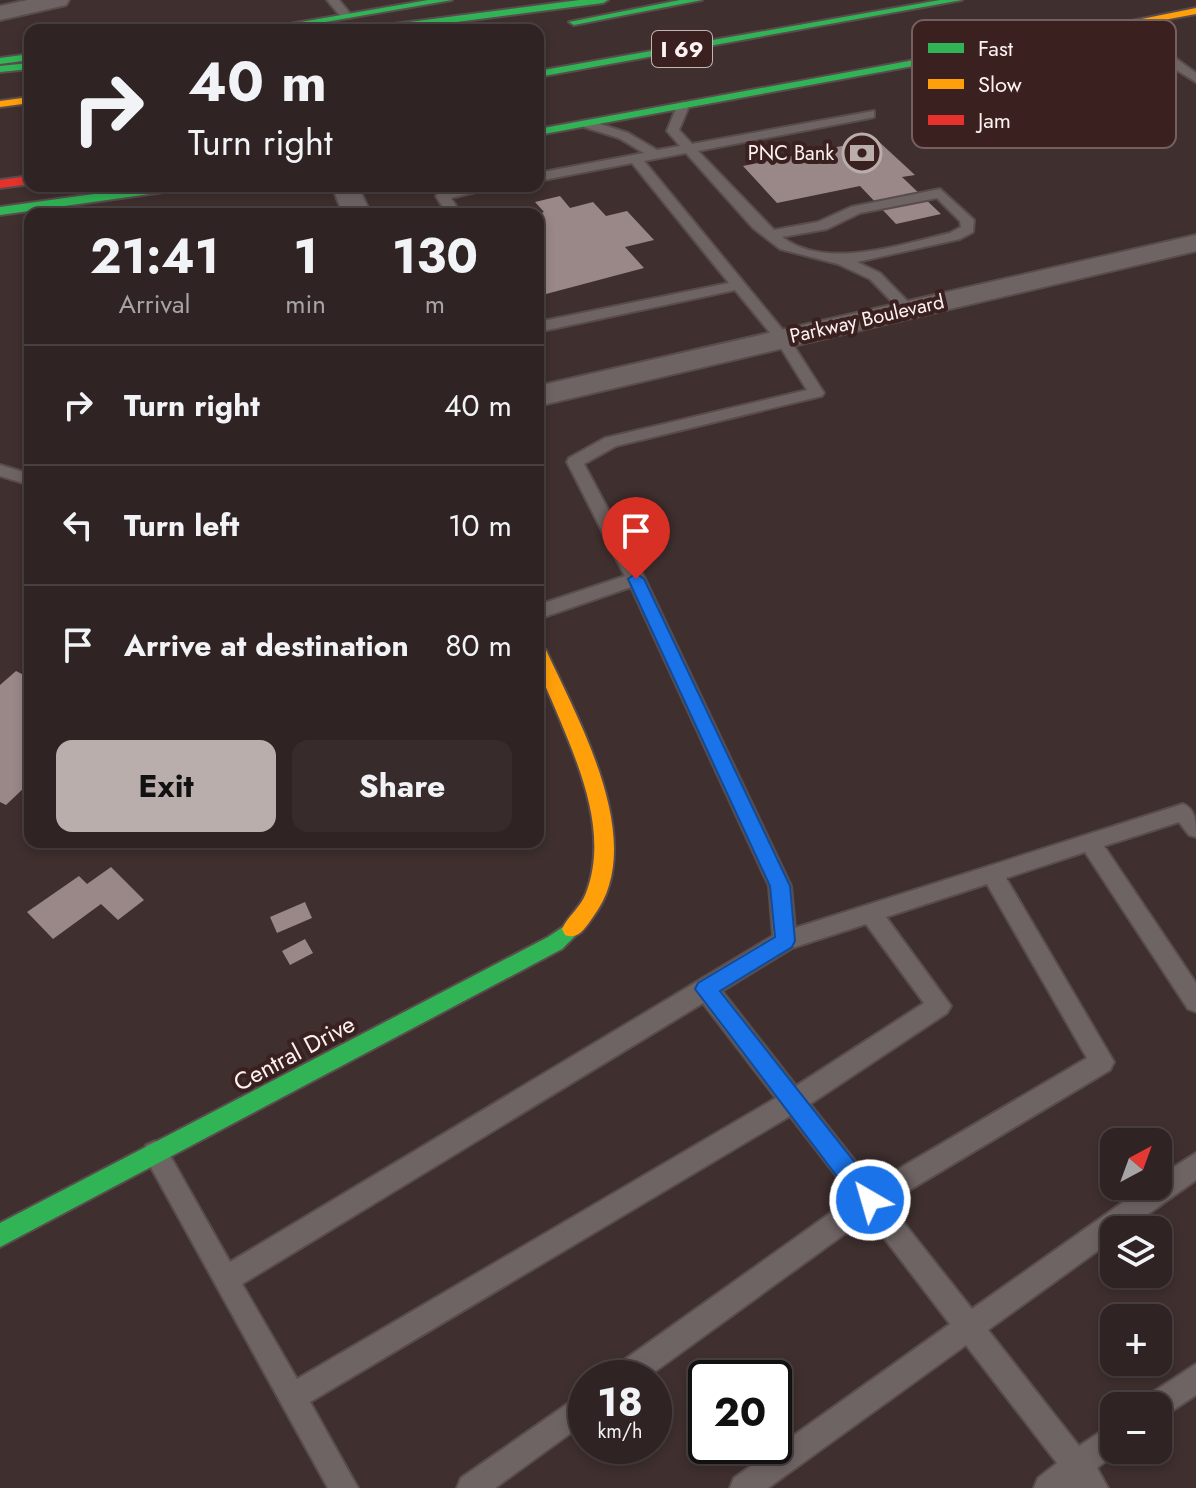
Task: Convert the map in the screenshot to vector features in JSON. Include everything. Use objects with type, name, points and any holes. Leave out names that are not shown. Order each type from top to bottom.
[{"type":"main road","points":[[297,24],[447,0]]},
{"type":"main road","points":[[417,24],[603,0]]},
{"type":"main road","name":"I 69","points":[[559,25],[697,0]]},
{"type":"main road","name":"I 69","points":[[544,73],[957,0]]},
{"type":"main road","points":[[1147,20],[1196,11]]},
{"type":"main road","points":[[0,61],[24,58]]},
{"type":"main road","points":[[544,131],[912,64]]},
{"type":"main road","points":[[544,88],[587,66]]},
{"type":"main road","points":[[0,69],[24,67]]},
{"type":"main road","points":[[0,104],[24,101]]},
{"type":"main road","points":[[0,184],[24,181]]},
{"type":"main road","points":[[0,211],[135,192]]},
{"type":"main road","name":"Central Drive","points":[[0,1235],[555,943],[580,924],[599,898],[606,864],[604,825],[595,789],[544,665]]},
{"type":"street","points":[[0,13],[58,0]]},
{"type":"street","name":"Parkway Boulevard","points":[[544,395],[1196,243]]},
{"type":"lane","points":[[333,0],[346,16]]},
{"type":"lane","points":[[1176,64],[1196,78]]},
{"type":"lane","points":[[683,106],[673,131],[758,225],[785,246],[843,261],[875,276],[907,309]]},
{"type":"lane","points":[[544,176],[870,114]]},
{"type":"lane","points":[[588,124],[638,141],[655,155]]},
{"type":"lane","points":[[636,159],[782,338],[816,393],[611,442],[575,462],[636,579],[780,886],[785,941]]},
{"type":"lane","points":[[450,208],[443,196],[463,192]]},
{"type":"lane","points":[[771,235],[822,226],[856,210],[940,193],[967,220],[968,229],[955,236],[843,261]]},
{"type":"lane","points":[[544,326],[739,285]]},
{"type":"lane","points":[[0,470],[24,478]]},
{"type":"lane","points":[[544,610],[636,579]]},
{"type":"lane","points":[[225,1280],[785,941],[1183,812],[1196,829]]},
{"type":"lane","points":[[1090,842],[1196,1002]]},
{"type":"lane","points":[[648,1360],[870,1200],[1102,1062],[992,873]]},
{"type":"lane","points":[[292,1397],[793,1101],[939,1006],[870,913]]},
{"type":"lane","points":[[706,989],[1094,1488]]},
{"type":"lane","points":[[155,1153],[344,1488]]},
{"type":"lane","points":[[744,1488],[1196,1165]]},
{"type":"lane","points":[[1172,1395],[1196,1378]]},
{"type":"lane","points":[[471,1488],[568,1418]]},
{"type":"lane","points":[[1048,1488],[1100,1447]]},
{"type":"building","points":[[876,139],[915,175],[902,177],[941,214],[896,224],[860,186],[777,203],[743,166]]},
{"type":"building","points":[[560,196],[570,208],[593,202],[606,216],[627,211],[654,240],[625,247],[644,268],[546,294],[544,208],[535,202]]},
{"type":"building","points":[[16,671],[24,675],[24,788],[6,805],[0,802],[0,685]]},
{"type":"building","points":[[111,867],[144,900],[118,920],[101,904],[53,939],[27,912],[79,876],[87,884]]},
{"type":"building","points":[[305,902],[312,918],[277,933],[270,917]]},
{"type":"building","points":[[305,939],[313,953],[290,965],[282,951]]},
{"type":"traffic: fast","points":[[297,24],[447,0]]},
{"type":"traffic: fast","points":[[417,24],[603,0]]},
{"type":"traffic: fast","points":[[574,22],[697,0]]},
{"type":"traffic: fast","points":[[544,73],[957,0]]},
{"type":"traffic: fast","points":[[0,61],[24,58]]},
{"type":"traffic: fast","points":[[544,131],[912,63]]},
{"type":"traffic: fast","points":[[0,69],[24,67]]},
{"type":"traffic: fast","points":[[0,211],[135,192]]},
{"type":"traffic: fast","points":[[0,1235],[555,943],[572,929]]},
{"type":"traffic: slow","points":[[1148,20],[1196,11]]},
{"type":"traffic: slow","points":[[0,104],[24,101]]},
{"type":"traffic: slow","points":[[544,663],[583,754],[596,792],[604,831],[604,867],[594,901],[572,929]]},
{"type":"traffic: jam","points":[[0,184],[24,181]]},
{"type":"place","name":"PNC Bank","points":[[862,153]]},
{"type":"route","points":[[636,579],[780,886],[785,941],[706,989],[870,1200]]}]
